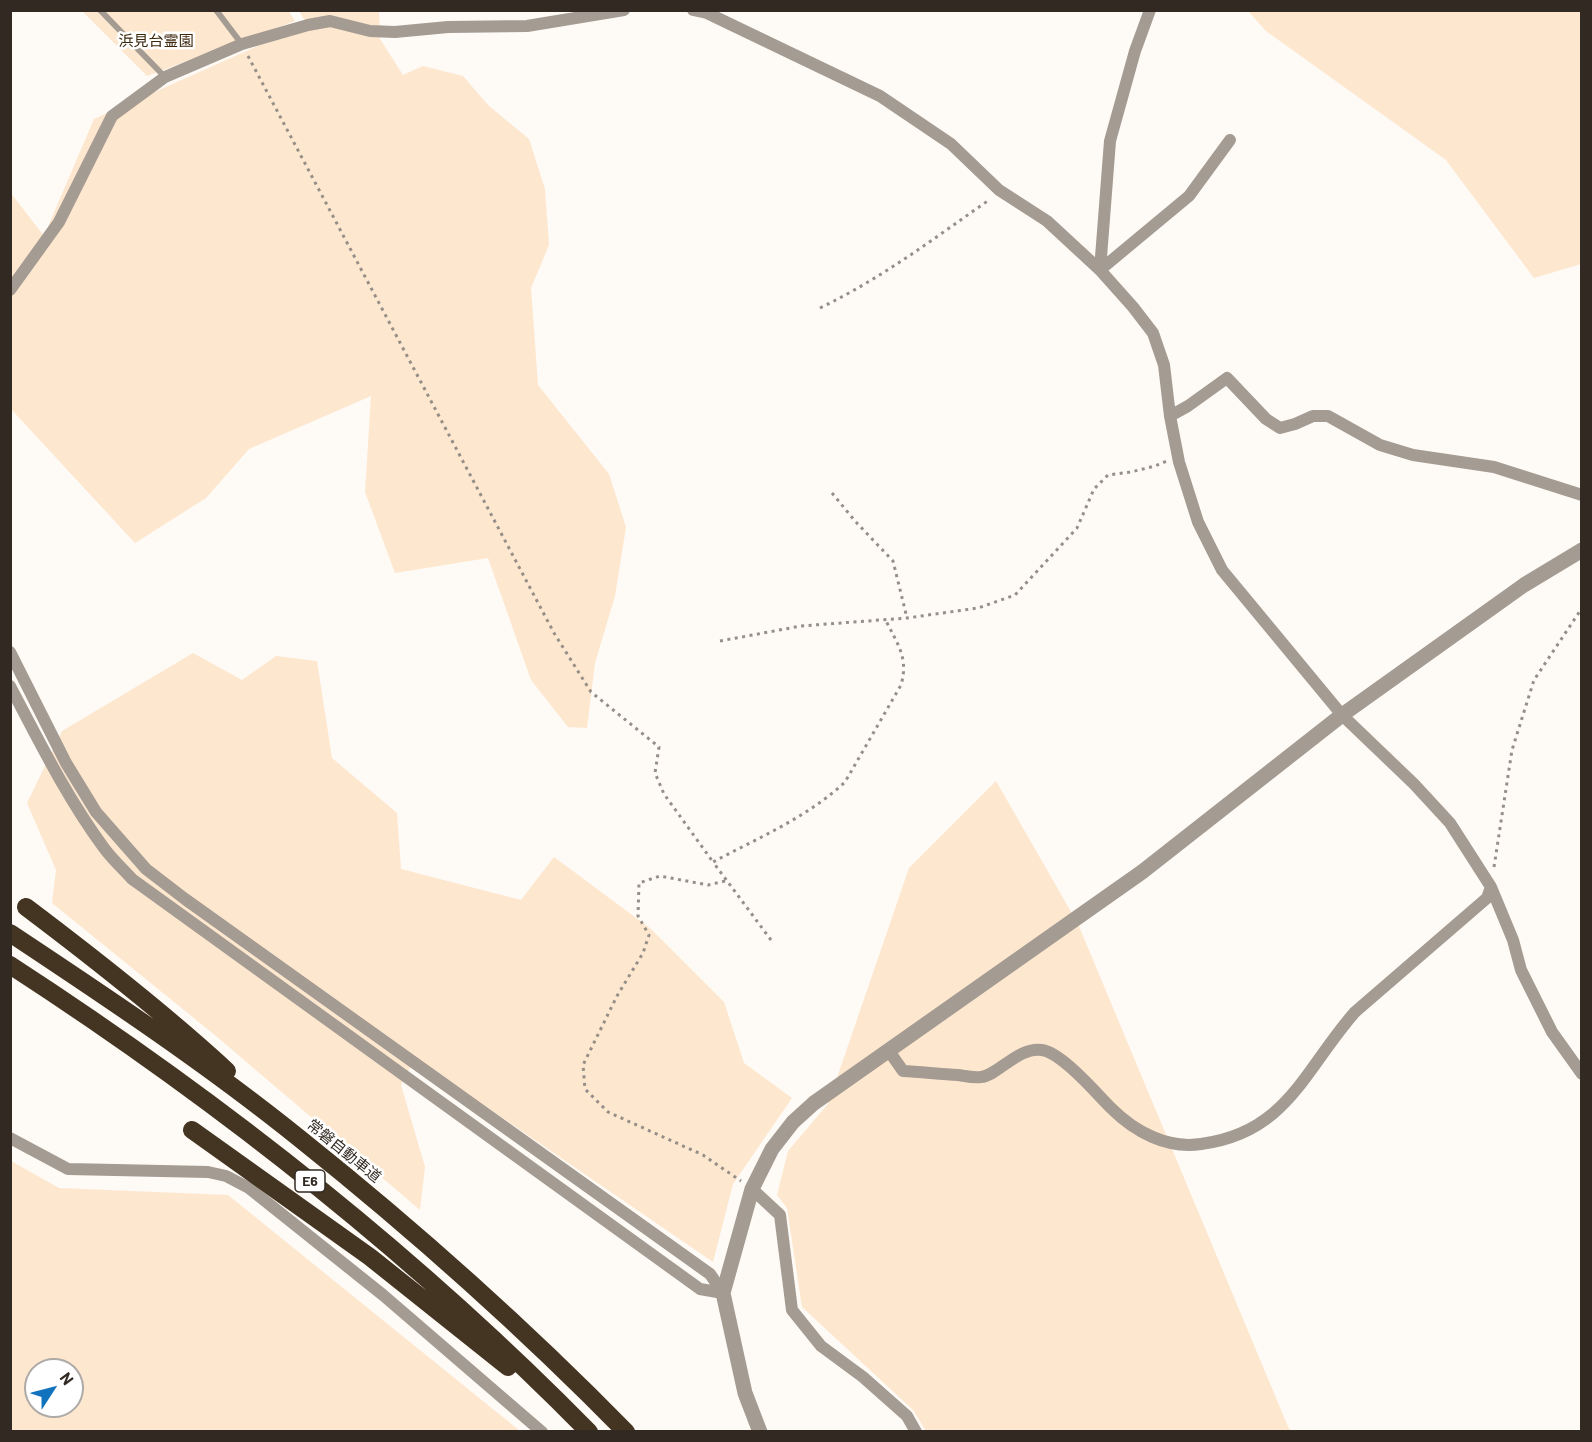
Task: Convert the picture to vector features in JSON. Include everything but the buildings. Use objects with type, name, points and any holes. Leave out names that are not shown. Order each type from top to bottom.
[{"type":"highway","points":[[26,907],[200,1046],[297,1136]]},
{"type":"highway","name":"常磐自動車道","points":[[10,933],[193,1058],[297,1136],[458,1271],[529,1336],[626,1431]]},
{"type":"highway","name":"E6","points":[[10,965],[158,1064],[283,1159],[383,1241],[512,1356],[587,1429]]},
{"type":"highway","points":[[192,1130],[370,1257],[587,1429]]},
{"type":"street","points":[[10,290],[59,222],[112,116],[165,77],[242,44],[330,21],[370,31],[395,32],[448,27],[527,26],[624,10]]},
{"type":"street","points":[[693,10],[707,13],[880,96],[951,144],[999,190],[1047,221],[1100,270],[1133,307],[1153,333],[1164,365],[1170,416],[1178,456],[1198,522],[1222,570],[1342,715],[1414,784],[1450,823],[1491,887],[1513,940],[1521,970],[1552,1032],[1581,1074]]},
{"type":"street","points":[[1100,270],[1110,141],[1135,51],[1150,10]]},
{"type":"street","points":[[1100,270],[1189,196],[1230,140]]},
{"type":"street","points":[[1170,416],[1227,378],[1266,419],[1280,428],[1313,416],[1328,416],[1380,445],[1413,455],[1494,467],[1581,495]]},
{"type":"street","points":[[723,1293],[752,1189],[772,1149],[793,1122],[813,1103],[1142,872],[1342,715],[1524,585],[1581,550]]},
{"type":"street","points":[[10,652],[66,763],[96,812],[146,869],[710,1274],[723,1293],[745,1393],[760,1431]]},
{"type":"street","points":[[10,686],[54,771],[84,819],[105,850],[132,879],[700,1289],[723,1293]]},
{"type":"street","points":[[888,1051],[903,1071],[982,1077],[1009,1060],[1040,1049],[1051,1053],[1070,1067],[1114,1111],[1135,1128],[1173,1144],[1191,1145],[1214,1142],[1257,1127],[1275,1113],[1299,1087],[1336,1033],[1354,1012],[1487,898],[1491,887]]},
{"type":"street","points":[[10,1138],[68,1169],[208,1172],[226,1176],[249,1188],[383,1295],[542,1431]]},
{"type":"street","points":[[752,1189],[780,1215],[792,1310],[821,1346],[863,1377],[907,1416],[916,1431]]},
{"type":"lane","points":[[100,10],[165,77]]},
{"type":"lane","points":[[216,10],[242,44]]},
{"type":"path","points":[[242,44],[555,633],[591,692],[659,747],[655,773],[664,794],[725,881],[771,940]]},
{"type":"path","points":[[820,308],[856,290],[909,257],[999,190]]},
{"type":"path","points":[[720,641],[801,626],[908,618],[978,608],[1015,595],[1077,528],[1094,489],[1108,475],[1155,466],[1178,456]]},
{"type":"path","points":[[831,493],[893,561],[908,618]]},
{"type":"path","points":[[1491,887],[1512,750],[1534,680],[1581,608]]},
{"type":"path","points":[[713,862],[813,807],[845,782],[901,685],[905,672],[904,658],[885,619]]},
{"type":"path","points":[[725,881],[708,885],[660,876],[639,883],[638,916],[649,935],[643,952],[617,996],[583,1065],[585,1089],[608,1112],[703,1155],[752,1189]]},
{"type":"green space","name":"浜見台霊園","points":[[288,10],[295,21],[147,76],[82,11]]},
{"type":"green space","points":[[299,11],[379,11],[380,39],[403,75],[423,66],[463,76],[489,106],[529,139],[545,189],[549,245],[531,288],[538,385],[609,474],[626,527],[615,596],[595,663],[587,728],[568,727],[531,680],[488,558],[395,573],[365,492],[371,396],[249,449],[206,498],[135,543],[11,409],[10,192],[44,236],[94,119],[307,24]]},
{"type":"green space","points":[[1248,11],[1581,11],[1581,264],[1534,278],[1446,160],[1266,31]]},
{"type":"green space","points":[[193,653],[242,680],[276,656],[317,661],[332,758],[397,813],[401,869],[521,900],[554,857],[651,929],[724,1002],[744,1063],[792,1098],[733,1184],[713,1262],[415,1058],[401,1085],[425,1167],[420,1210],[216,1036],[52,903],[56,870],[27,803],[62,731]]},
{"type":"green space","points":[[996,781],[1078,924],[1289,1429],[1293,1431],[926,1431],[913,1410],[802,1307],[787,1208],[777,1195],[788,1151],[828,1104],[909,868]]},
{"type":"green space","points":[[11,1161],[59,1188],[228,1195],[520,1431],[11,1431]]}]
